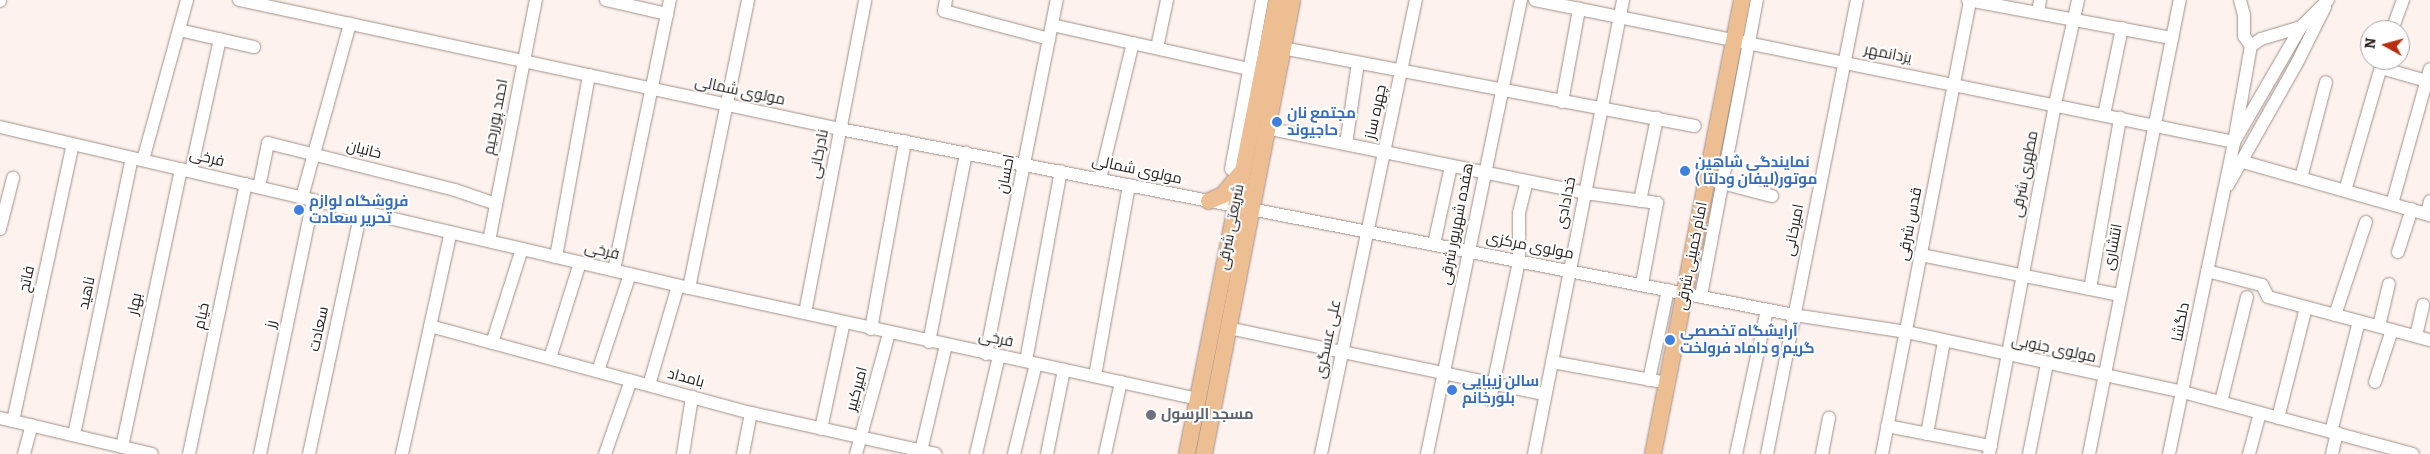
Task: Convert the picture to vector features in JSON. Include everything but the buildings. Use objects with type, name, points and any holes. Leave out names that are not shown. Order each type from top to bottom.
[{"type":"main road","name":"شریعتی شرقی","points":[[1187,454],[1198,399],[1229,277],[1243,208],[1248,110],[1277,0]]},
{"type":"main road","name":"شریعتی شرقی","points":[[1243,208],[1245,161],[1266,128],[1292,0]]},
{"type":"main road","name":"امام خمینی شرقی","points":[[1653,454],[1667,383],[1676,291],[1715,181],[1742,42],[1742,0]]},
{"type":"main road","points":[[1209,201],[1231,187],[1245,161]]},
{"type":"main road","name":"شریعتی شرقی","points":[[1204,454],[1228,328],[1229,277]]},
{"type":"street","name":"ناهید","points":[[74,436],[138,159],[187,0]]},
{"type":"street","name":"مولوی شمالی","points":[[239,0],[840,129],[1129,184],[1243,208]]},
{"type":"street","name":"احمد پوررحیم","points":[[489,241],[536,0]]},
{"type":"street","points":[[606,0],[667,14]]},
{"type":"street","points":[[614,270],[670,0]]},
{"type":"street","points":[[649,385],[684,287],[728,105],[748,0]]},
{"type":"street","name":"نادرخانی","points":[[805,313],[865,0]]},
{"type":"street","points":[[946,0],[944,11],[1049,39]]},
{"type":"street","name":"احسان","points":[[976,454],[1024,164],[1057,0]]},
{"type":"street","points":[[1157,48],[1167,0]]},
{"type":"street","name":"شریعتی شرقی","points":[[1248,110],[1249,69],[1262,0]]},
{"type":"street","name":"چهره ساز","points":[[1367,231],[1416,0]]},
{"type":"street","name":"هفده شهریور شرقی","points":[[1427,454],[1483,173],[1521,0]]},
{"type":"street","name":"یزدانمهر","points":[[1535,0],[1954,83],[2234,142]]},
{"type":"street","name":"خدادادی","points":[[1534,454],[1623,0]]},
{"type":"street","points":[[1742,42],[1757,0]]},
{"type":"street","name":"امیرخانی","points":[[1767,454],[1857,0]]},
{"type":"street","points":[[1969,0],[2039,6],[2074,19],[2172,38]]},
{"type":"street","name":"قدس شرقی","points":[[1882,454],[1969,0]]},
{"type":"street","name":"مطهری شرقی","points":[[1990,450],[2054,104],[2078,0]]},
{"type":"street","name":"انتشاری","points":[[2089,454],[2103,376],[2180,0]]},
{"type":"street","points":[[2234,142],[2250,46],[2244,36],[2244,15],[2240,0]]},
{"type":"street","name":"دلگشا","points":[[2169,454],[2234,142],[2301,27],[2328,0]]},
{"type":"street","name":"دلگشا","points":[[2222,196],[2240,161],[2297,63],[2328,0]]},
{"type":"street","points":[[2396,20],[2403,0]]},
{"type":"street","points":[[1562,102],[1579,9]]},
{"type":"street","name":"رز","points":[[260,454],[315,154],[350,24]]},
{"type":"street","points":[[1052,25],[1249,69]]},
{"type":"street","points":[[2250,46],[2261,39],[2301,27]]},
{"type":"street","points":[[2104,115],[2122,28]]},
{"type":"street","points":[[179,30],[254,47]]},
{"type":"street","name":"بهار","points":[[122,447],[186,170],[220,39]]},
{"type":"street","points":[[1100,179],[1133,43]]},
{"type":"street","points":[[1282,48],[1694,126]]},
{"type":"street","points":[[1346,144],[1358,63]]},
{"type":"street","points":[[2345,191],[2380,70]]},
{"type":"street","points":[[2392,204],[2429,77],[2404,70]]},
{"type":"street","points":[[556,257],[589,75]]},
{"type":"street","points":[[2300,178],[2326,82]]},
{"type":"street","points":[[1245,161],[1248,110]]},
{"type":"street","points":[[1640,201],[1657,118]]},
{"type":"street","points":[[2090,289],[2120,118]]},
{"type":"street","points":[[1266,128],[1585,193],[1657,203],[1642,284]]},
{"type":"street","name":"فرخی","points":[[3,129],[684,287],[929,342],[1031,362],[1198,399]]},
{"type":"street","points":[[871,329],[905,142]]},
{"type":"street","name":"خانیان","points":[[259,187],[268,143],[454,190],[496,204]]},
{"type":"street","name":"فاتح","points":[[13,421],[73,144]]},
{"type":"street","points":[[929,342],[966,153]]},
{"type":"street","points":[[2240,161],[2412,210],[2429,210]]},
{"type":"street","points":[[1434,244],[1451,166]]},
{"type":"street","points":[[1014,454],[1031,362],[1061,171]]},
{"type":"street","points":[[0,229],[2,210],[13,178]]},
{"type":"street","points":[[1701,296],[1715,181],[1772,196]]},
{"type":"street","points":[[1490,400],[1519,261],[1519,213],[1528,182]]},
{"type":"street","name":"خیام","points":[[189,454],[246,184]]},
{"type":"street","points":[[1095,376],[1129,184]]},
{"type":"street","name":"مولوی مرکزی","points":[[1243,208],[1676,291]]},
{"type":"street","points":[[2398,252],[2412,210]]},
{"type":"street","name":"سعادت","points":[[308,454],[362,211]]},
{"type":"street","points":[[2335,314],[2366,222]]},
{"type":"street","name":"علی عسگری","points":[[1321,454],[1367,231]]},
{"type":"street","points":[[402,454],[451,232]]},
{"type":"street","points":[[492,343],[522,249]]},
{"type":"street","points":[[1921,255],[2120,295]]},
{"type":"street","points":[[550,358],[580,263]]},
{"type":"street","points":[[2207,271],[2262,285],[2268,297],[2430,340]]},
{"type":"street","points":[[598,372],[630,274]]},
{"type":"street","points":[[2379,326],[2389,284]]},
{"type":"street","points":[[1649,380],[1676,291]]},
{"type":"street","name":"مولوی جنوبی","points":[[1676,291],[1794,315],[1906,332],[2183,392],[2413,454]]},
{"type":"street","points":[[2221,402],[2247,297]]},
{"type":"street","points":[[2416,336],[2423,305]]},
{"type":"street","points":[[2278,418],[2306,307]]},
{"type":"street","points":[[1736,454],[1767,310]]},
{"type":"street","points":[[2332,454],[2334,433],[2359,321]]},
{"type":"street","points":[[821,429],[844,322]]},
{"type":"street","name":"بامداد","points":[[430,326],[751,413],[929,453]]},
{"type":"street","points":[[1228,328],[1444,371],[1545,394]]},
{"type":"street","points":[[2375,382],[2392,330]]},
{"type":"street","name":"امیرکبیر","points":[[856,454],[889,333]]},
{"type":"street","points":[[1928,434],[1944,341]]},
{"type":"street","points":[[929,453],[946,345]]},
{"type":"street","points":[[1552,362],[1667,383]]},
{"type":"street","points":[[2029,454],[2047,364]]},
{"type":"street","points":[[1047,454],[1064,370]]},
{"type":"street","points":[[605,454],[631,380]]},
{"type":"street","points":[[1104,454],[1121,382]]},
{"type":"street","points":[[683,454],[692,397]]},
{"type":"street","points":[[743,454],[751,413]]},
{"type":"street","points":[[2249,454],[2260,413]]},
{"type":"street","points":[[0,418],[152,454]]},
{"type":"street","points":[[1822,454],[1829,418]]},
{"type":"street","points":[[24,454],[32,425]]},
{"type":"street","points":[[1887,426],[1928,434],[1990,450]]},
{"type":"place","name":"مجتمع نان حاجیوند","points":[[1277,122]]},
{"type":"place","name":"نمایندگی شاهین موتور(لیفان ودلتا )","points":[[1685,171]]},
{"type":"place","name":"فروشگاه لوازم تحریر سعادت","points":[[299,210]]},
{"type":"place","name":"آرایشگاه تخصصی گریم و داماد فرولخت","points":[[1670,340]]},
{"type":"place","name":"سالن زیبایی بلورخانم","points":[[1452,390]]},
{"type":"place","name":"مسجد الرسول","points":[[1151,415]]}]
